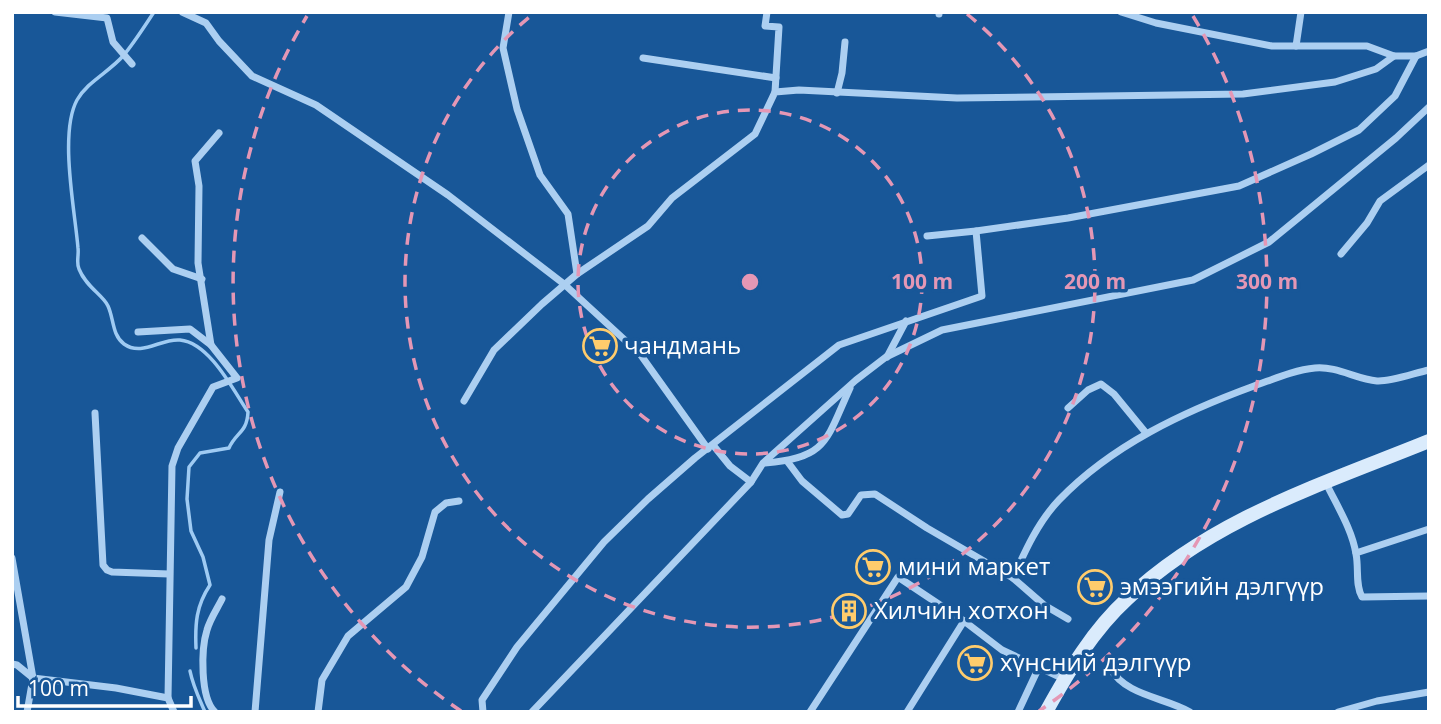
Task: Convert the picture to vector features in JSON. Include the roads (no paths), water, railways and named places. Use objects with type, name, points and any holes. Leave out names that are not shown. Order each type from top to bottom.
[{"type":"main road","points":[[1046,712],[1064,679],[1095,634],[1125,600],[1180,555],[1247,516],[1429,441]]},
{"type":"street","points":[[55,12],[107,18],[113,41],[130,62]]},
{"type":"street","points":[[182,12],[206,23],[252,76],[316,105],[447,195],[564,284],[640,354],[710,447],[751,482]]},
{"type":"street","points":[[509,12],[503,48],[517,109],[540,175],[568,214],[577,274]]},
{"type":"street","points":[[464,401],[494,350],[564,284],[648,226],[672,198],[755,134],[775,92],[779,27],[765,26],[767,12]]},
{"type":"street","points":[[1121,12],[1156,23],[1272,46],[1367,46],[1394,56],[1416,56],[1429,51]]},
{"type":"street","points":[[1296,46],[1301,12]]},
{"type":"street","points":[[836,93],[842,73],[845,42]]},
{"type":"street","points":[[775,92],[799,90],[957,97],[1243,94],[1335,82],[1376,69],[1394,56]]},
{"type":"street","points":[[927,236],[1068,218],[1239,186],[1359,130],[1395,96],[1416,56]]},
{"type":"street","points":[[643,58],[776,78]]},
{"type":"street","points":[[532,712],[751,482],[763,463],[886,357],[942,330],[1194,280],[1269,242],[1396,138],[1429,107]]},
{"type":"street","points":[[211,345],[198,263],[199,186],[195,161],[219,133]]},
{"type":"street","points":[[1341,254],[1367,223],[1380,201],[1429,165]]},
{"type":"street","points":[[484,712],[482,701],[517,647],[604,542],[648,499],[710,447],[839,345],[982,296],[976,231]]},
{"type":"street","points":[[142,238],[173,270],[202,279]]},
{"type":"street","points":[[886,357],[906,321]]},
{"type":"street","points":[[138,332],[190,330],[211,345],[237,378],[213,387],[178,448],[172,466],[168,698],[174,712]]},
{"type":"street","points":[[1013,578],[1032,538],[1057,502],[1086,476],[1146,433],[1204,404],[1288,373],[1317,368],[1378,381],[1429,370]]},
{"type":"street","points":[[1069,408],[1088,390],[1101,384],[1114,394],[1146,433]]},
{"type":"street","points":[[763,463],[787,461],[810,454],[826,441],[852,385]]},
{"type":"street","points":[[95,413],[103,565],[112,572],[169,574]]},
{"type":"street","points":[[787,461],[802,481],[842,514],[848,514],[861,495],[875,494],[926,528],[1013,578],[1044,605],[1068,619]]},
{"type":"street","points":[[1326,483],[1348,526],[1356,553],[1359,592],[1362,597],[1429,596]]},
{"type":"street","points":[[255,712],[269,540],[280,492]]},
{"type":"street","points":[[318,712],[322,680],[348,636],[406,587],[422,557],[435,512],[446,503],[459,501]]},
{"type":"street","points":[[1356,553],[1429,529]]},
{"type":"street","points":[[12,558],[33,678],[27,711],[17,712]]},
{"type":"street","points":[[810,712],[898,577],[1002,650],[1064,679]]},
{"type":"street","points":[[215,712],[209,706],[202,671],[207,631],[222,599]]},
{"type":"street","points":[[12,615],[22,612]]},
{"type":"street","points":[[907,712],[964,621]]},
{"type":"street","points":[[12,664],[33,678],[168,698]]},
{"type":"street","points":[[1018,712],[1040,667]]},
{"type":"street","points":[[1110,668],[1115,677],[1132,690],[1190,712]]},
{"type":"street","points":[[1338,712],[1377,701],[1429,692]]},
{"type":"waterway","points":[[154,12],[123,56],[86,88],[77,100],[69,132],[70,173],[78,267],[86,281],[108,306],[120,340],[138,349],[173,340],[191,343],[211,358],[248,412],[246,424],[229,448],[200,453],[189,467],[187,499],[191,531],[203,557],[210,585],[197,615],[196,648]]},
{"type":"waterway","points":[[190,671],[205,712]]},
{"type":"place","name":"чандмань","points":[[600,346]]},
{"type":"place","name":"мини маркет","points":[[873,567]]},
{"type":"place","name":"эмээгийн дэлгүүр","points":[[1095,587]]},
{"type":"place","name":"Хилчин хотхон","points":[[849,611]]},
{"type":"place","name":"хүнсний дэлгүүр","points":[[975,663]]}]
